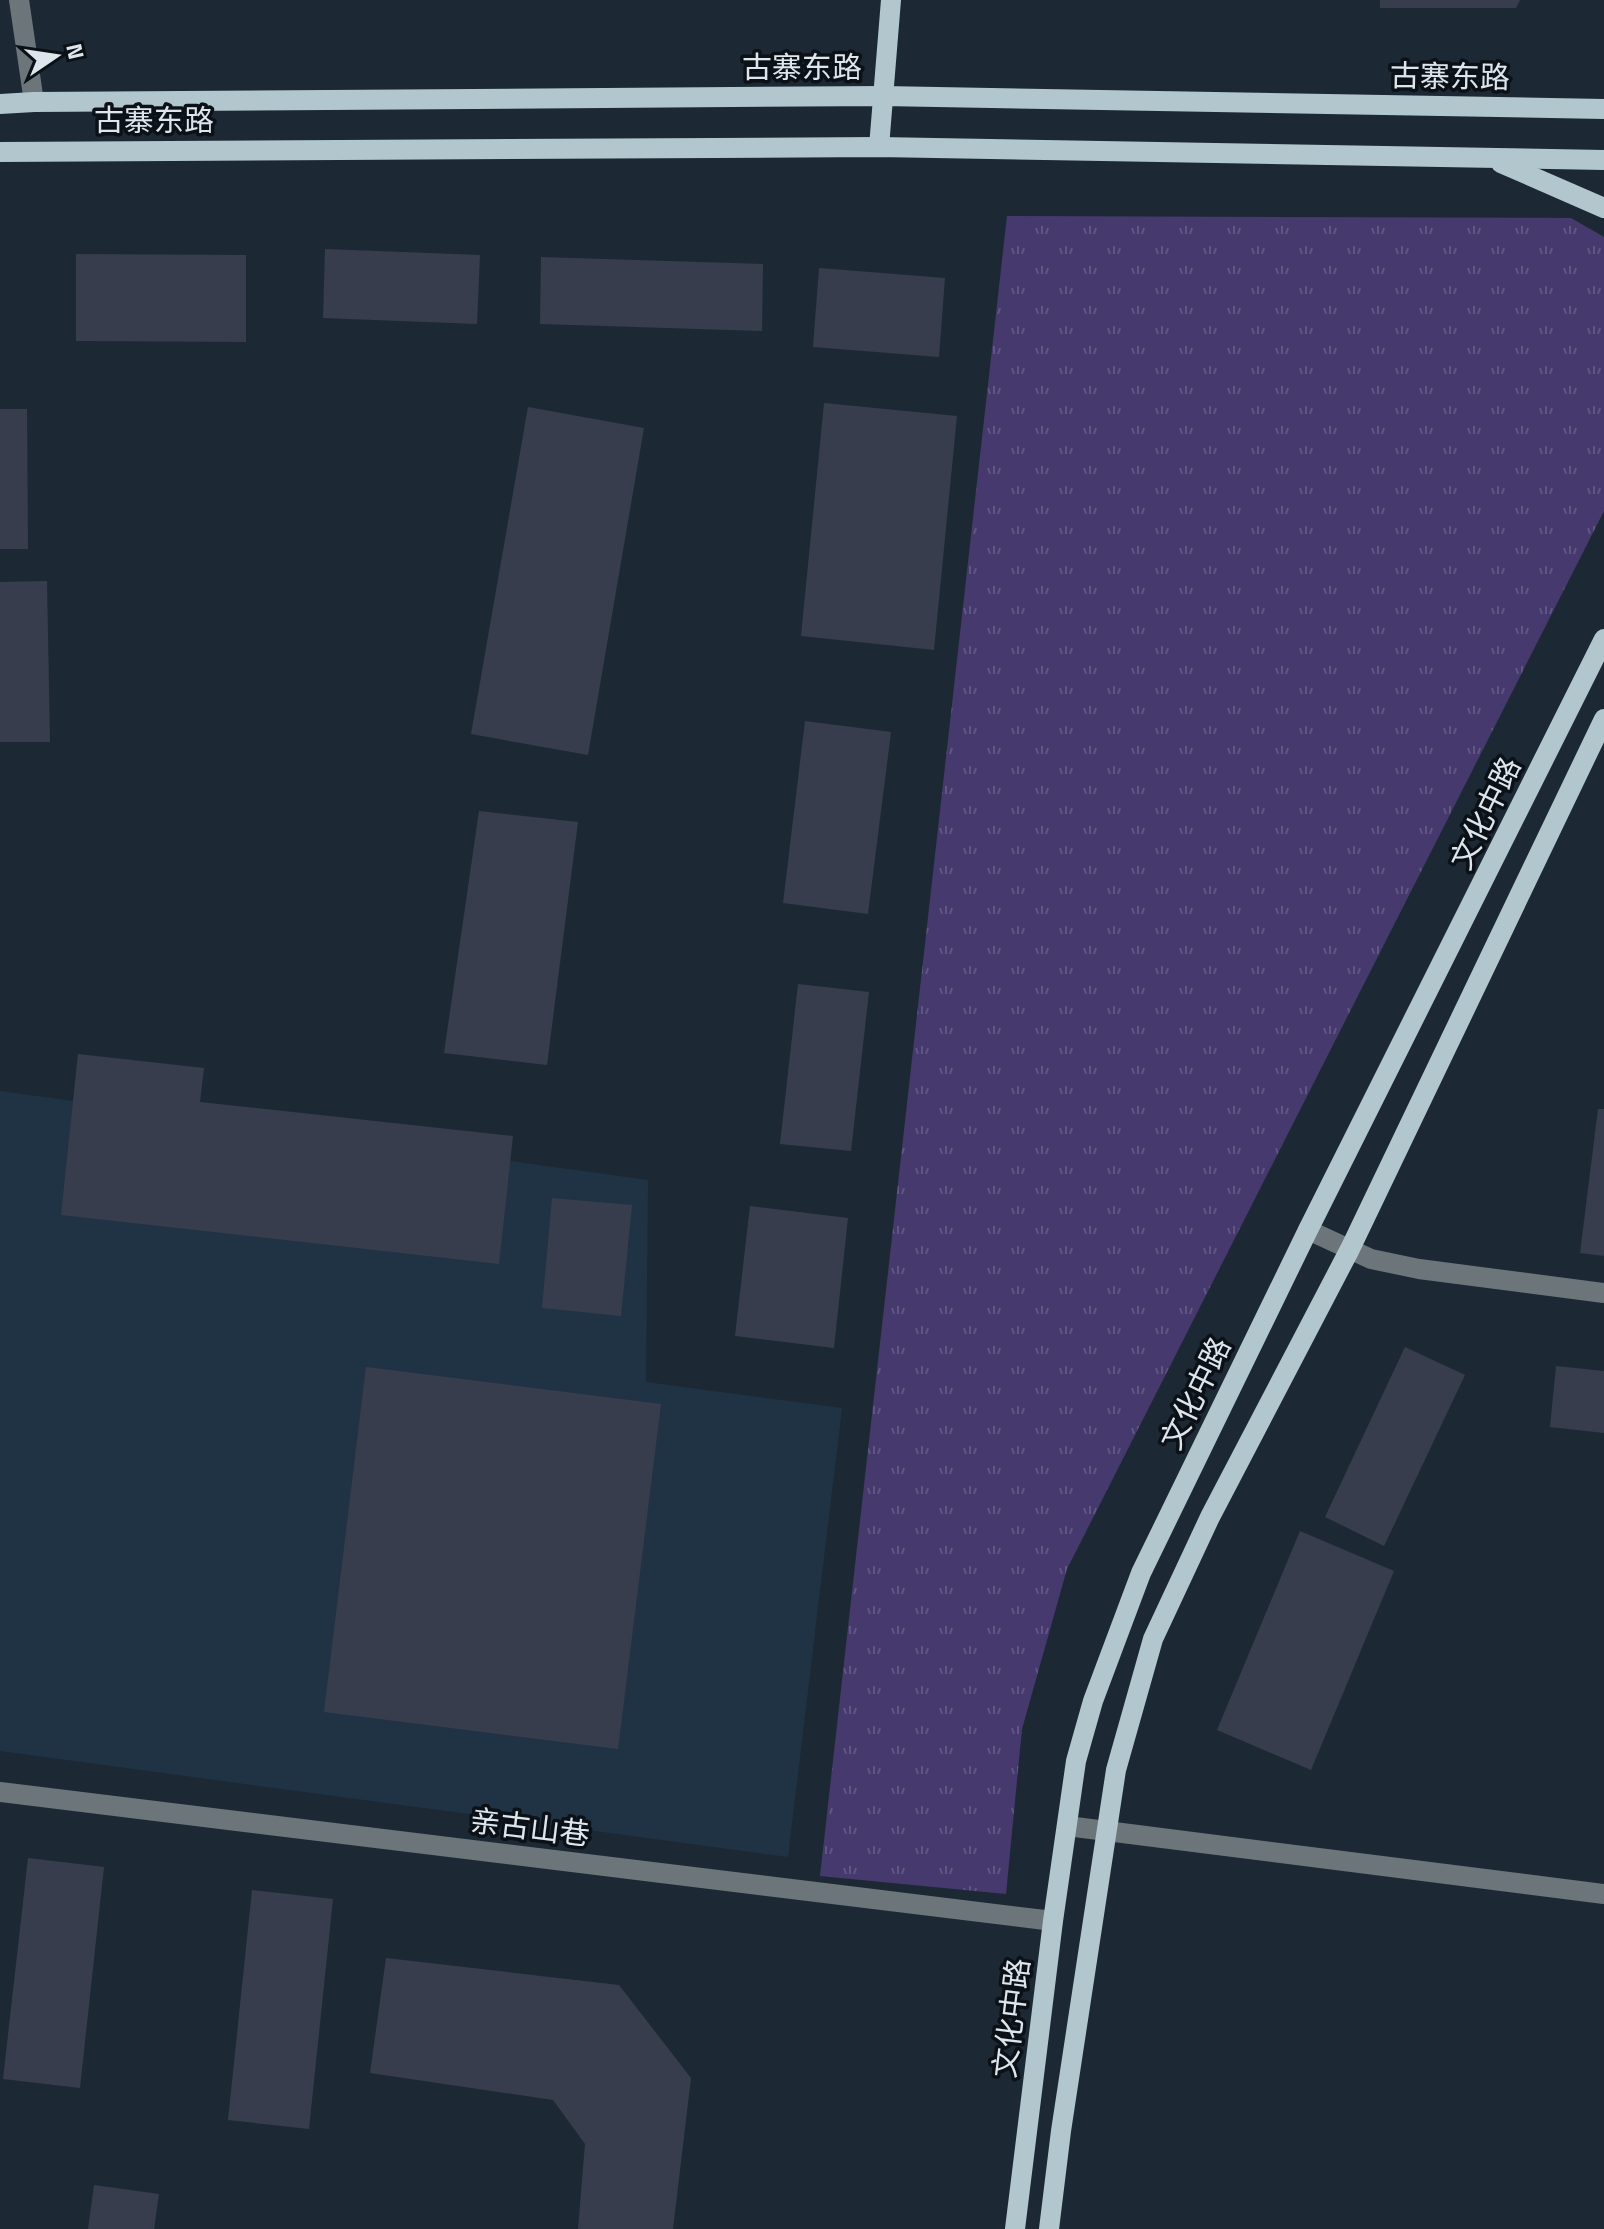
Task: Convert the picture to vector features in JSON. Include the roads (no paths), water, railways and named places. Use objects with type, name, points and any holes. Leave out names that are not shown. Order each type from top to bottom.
[{"type":"main road","points":[[879,147],[891,0]]},
{"type":"main road","points":[[0,96],[34,102]]},
{"type":"main road","name":"古寨东路","points":[[0,104],[883,96],[1604,109]]},
{"type":"main road","name":"古寨东路","points":[[0,152],[879,147],[1604,160]]},
{"type":"main road","points":[[0,163],[41,151]]},
{"type":"main road","points":[[1490,158],[1604,208]]},
{"type":"main road","name":"文化中路","points":[[1015,2229],[1076,1761],[1093,1701],[1141,1573],[1308,1230],[1604,639]]},
{"type":"main road","points":[[1049,2229],[1116,1770],[1153,1639],[1210,1517],[1350,1249],[1604,719]]},
{"type":"street","points":[[19,0],[34,102]]},
{"type":"street","points":[[1308,1230],[1371,1259],[1419,1269],[1604,1293]]},
{"type":"street","name":"亲古山巷","points":[[0,1792],[1053,1921]]},
{"type":"street","points":[[1067,1826],[1604,1894]]}]
